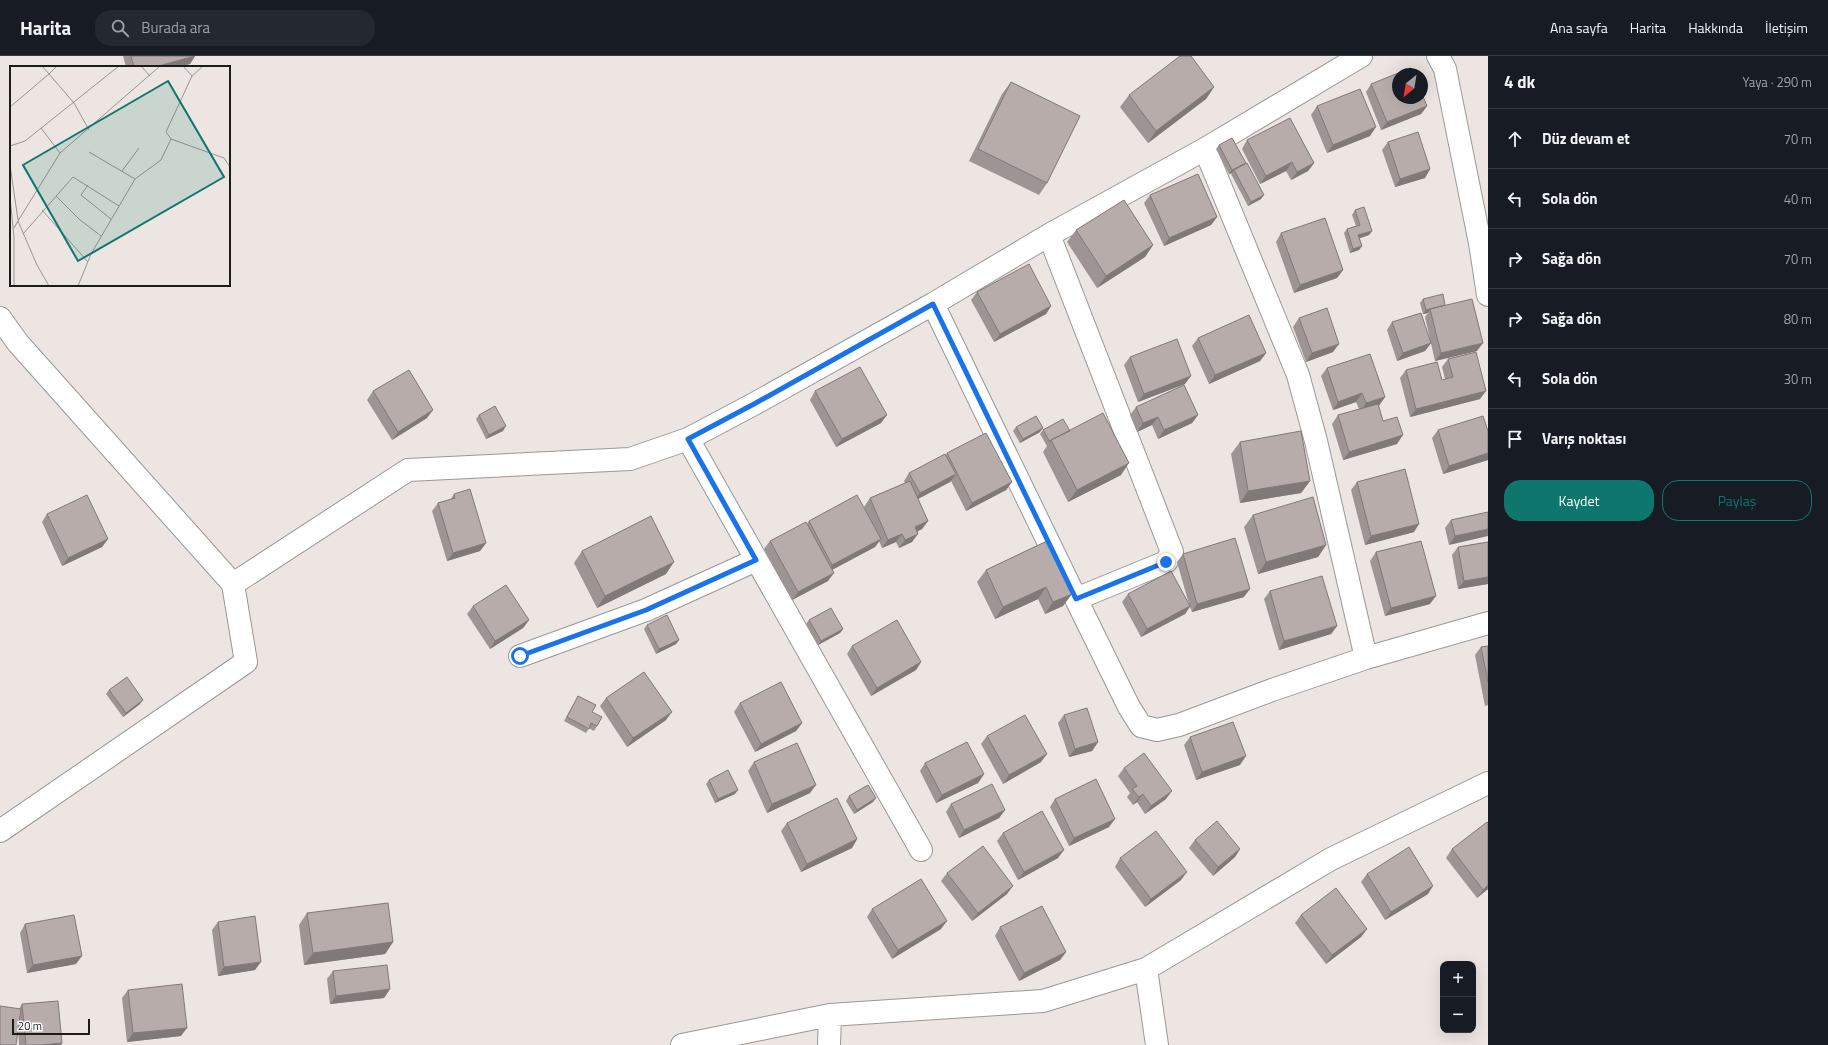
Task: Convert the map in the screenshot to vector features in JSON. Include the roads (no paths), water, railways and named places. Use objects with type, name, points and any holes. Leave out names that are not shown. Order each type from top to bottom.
[{"type":"street","points":[[233,584],[408,470],[630,459],[688,439],[933,304],[1049,235],[1205,149],[1362,56]]},
{"type":"street","points":[[1438,56],[1445,69],[1480,243],[1488,295]]},
{"type":"street","points":[[1205,149],[1298,375],[1318,448],[1366,658]]},
{"type":"street","points":[[1049,235],[1172,552],[1166,562],[1076,599]]},
{"type":"street","points":[[933,304],[1129,707],[1141,726],[1157,730],[1179,725],[1272,690],[1366,658],[1488,622]]},
{"type":"street","points":[[0,318],[18,343],[233,584],[246,662],[0,831]]},
{"type":"street","points":[[688,439],[921,850]]},
{"type":"street","points":[[520,656],[646,610],[756,560]]},
{"type":"street","points":[[682,1045],[830,1015],[1043,1001],[1146,969],[1331,859],[1488,783]]},
{"type":"street","points":[[1146,969],[1157,1045]]},
{"type":"street","points":[[829,1045],[830,1015]]}]
